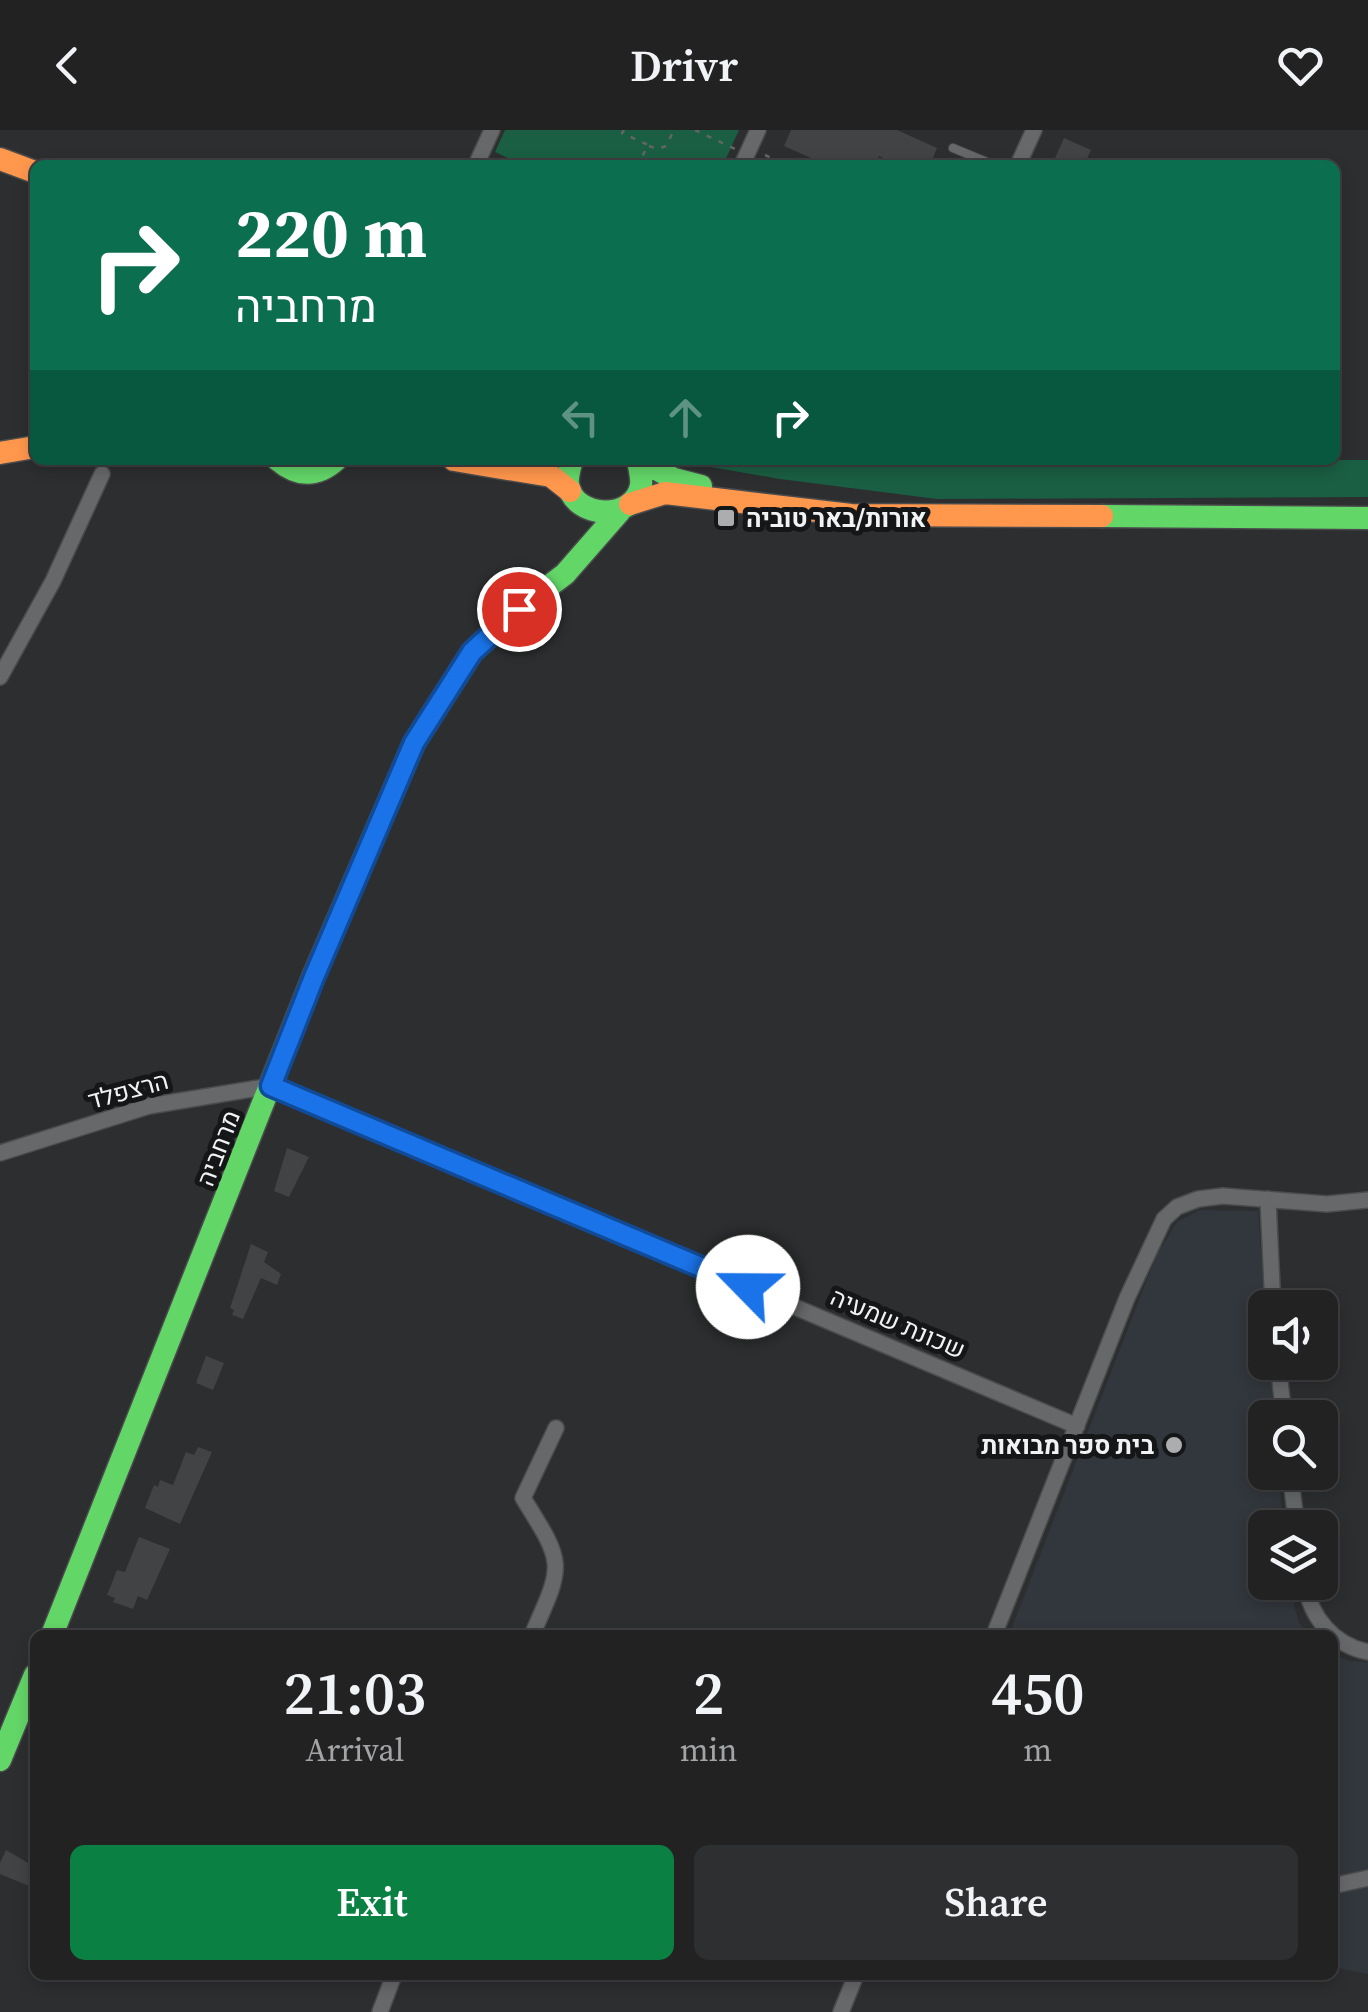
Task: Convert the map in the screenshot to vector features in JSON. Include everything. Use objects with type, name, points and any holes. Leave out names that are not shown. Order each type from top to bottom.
[{"type":"street","points":[[478,160],[492,130]]},
{"type":"street","points":[[746,156],[758,130]]},
{"type":"street","points":[[1020,160],[1034,130]]},
{"type":"street","points":[[0,159],[30,170]]},
{"type":"street","points":[[0,453],[30,448]]},
{"type":"street","points":[[0,462],[30,459]]},
{"type":"street","points":[[284,465],[300,474],[323,472],[334,465]]},
{"type":"street","points":[[492,465],[551,476],[597,513],[665,493],[851,515],[1368,518]]},
{"type":"street","points":[[571,465],[568,480],[583,529],[576,562]]},
{"type":"street","points":[[625,507],[641,483],[639,465]]},
{"type":"street","points":[[648,465],[674,479],[767,504]]},
{"type":"street","points":[[0,678],[58,570],[102,474]]},
{"type":"street","name":"מרחביה","points":[[54,1630],[314,977],[414,743],[472,652],[576,562],[604,526],[625,507]]},
{"type":"street","name":"הרצפלד","points":[[0,1153],[148,1106],[271,1086]]},
{"type":"street","name":"שכונת שמעיה","points":[[271,1086],[1077,1426]]},
{"type":"street","points":[[996,1630],[1134,1282],[1164,1220],[1177,1207],[1198,1198],[1223,1196],[1326,1204],[1368,1200]]},
{"type":"street","points":[[1268,1199],[1272,1290]]},
{"type":"street","points":[[534,1630],[555,1583],[555,1549],[524,1498],[556,1428]]},
{"type":"street","points":[[1310,1600],[1314,1614],[1327,1630]]},
{"type":"street","points":[[1338,1638],[1368,1652]]},
{"type":"street","points":[[0,1760],[30,1688]]},
{"type":"street","points":[[1338,1885],[1368,1878]]},
{"type":"street","points":[[380,2012],[392,1980]]},
{"type":"street","points":[[841,2012],[854,1980]]},
{"type":"lane","points":[[953,148],[982,160]]},
{"type":"path","points":[[624,130],[622,134],[658,149],[666,146],[674,130]]},
{"type":"path","points":[[695,130],[746,156]]},
{"type":"path","points":[[640,160],[648,145]]},
{"type":"shaded area","name":"בית ספר מבואות","points":[[1200,1210],[1258,1211],[1264,1290],[1248,1290],[1248,1380],[1271,1380],[1273,1400],[1248,1400],[1248,1490],[1280,1490],[1282,1510],[1248,1510],[1248,1600],[1293,1600],[1299,1623],[1305,1630],[1011,1630],[1157,1254],[1177,1222]]},
{"type":"shaded area","points":[[1338,1656],[1368,1662],[1368,1974],[1338,1968]]},
{"type":"green space","points":[[505,130],[739,130],[725,160],[512,160],[495,152]]},
{"type":"green space","points":[[1340,460],[1368,460],[1368,497],[937,499],[700,465],[1340,465]]},
{"type":"building","points":[[791,130],[897,130],[937,148],[932,160],[888,160],[879,156],[877,160],[816,160],[784,146]]},
{"type":"building","points":[[1064,138],[1091,150],[1086,160],[1054,160]]},
{"type":"building","points":[[287,1148],[309,1157],[289,1197],[274,1191]]},
{"type":"building","points":[[251,1244],[268,1252],[264,1262],[281,1274],[277,1285],[261,1278],[243,1319],[232,1315],[234,1310],[230,1308]]},
{"type":"building","points":[[206,1356],[224,1363],[213,1390],[196,1383]]},
{"type":"building","points":[[198,1447],[212,1452],[180,1524],[145,1508],[154,1485],[158,1487],[160,1480],[173,1485],[186,1452],[194,1455]]},
{"type":"building","points":[[139,1537],[170,1549],[147,1600],[138,1596],[133,1609],[113,1602],[115,1598],[107,1595],[117,1570],[125,1572]]},
{"type":"building","points":[[6,1850],[30,1864],[29,1886],[0,1874]]},
{"type":"traffic: fast","points":[[286,465],[307,473],[329,465]]},
{"type":"traffic: fast","points":[[571,465],[568,481],[573,496],[592,510],[604,512],[628,505],[636,497],[641,485],[639,465]]},
{"type":"traffic: fast","points":[[649,465],[674,479],[701,486]]},
{"type":"traffic: fast","points":[[54,1630],[313,977],[414,743],[472,652],[565,574],[620,511]]},
{"type":"traffic: fast","points":[[1102,516],[1368,518]]},
{"type":"traffic: fast","points":[[0,1760],[30,1687]]},
{"type":"traffic: slow","points":[[0,159],[30,170]]},
{"type":"traffic: slow","points":[[0,453],[30,448]]},
{"type":"traffic: slow","points":[[484,465],[551,476],[570,491]]},
{"type":"traffic: slow","points":[[630,504],[665,493],[851,515],[1102,516]]},
{"type":"place","name":"אורות/באר טוביה","points":[[726,518]]},
{"type":"place","name":"בית ספר מבואות","points":[[1174,1445]]},
{"type":"route","points":[[519,609],[472,652],[414,743],[271,1086],[748,1287]]}]
